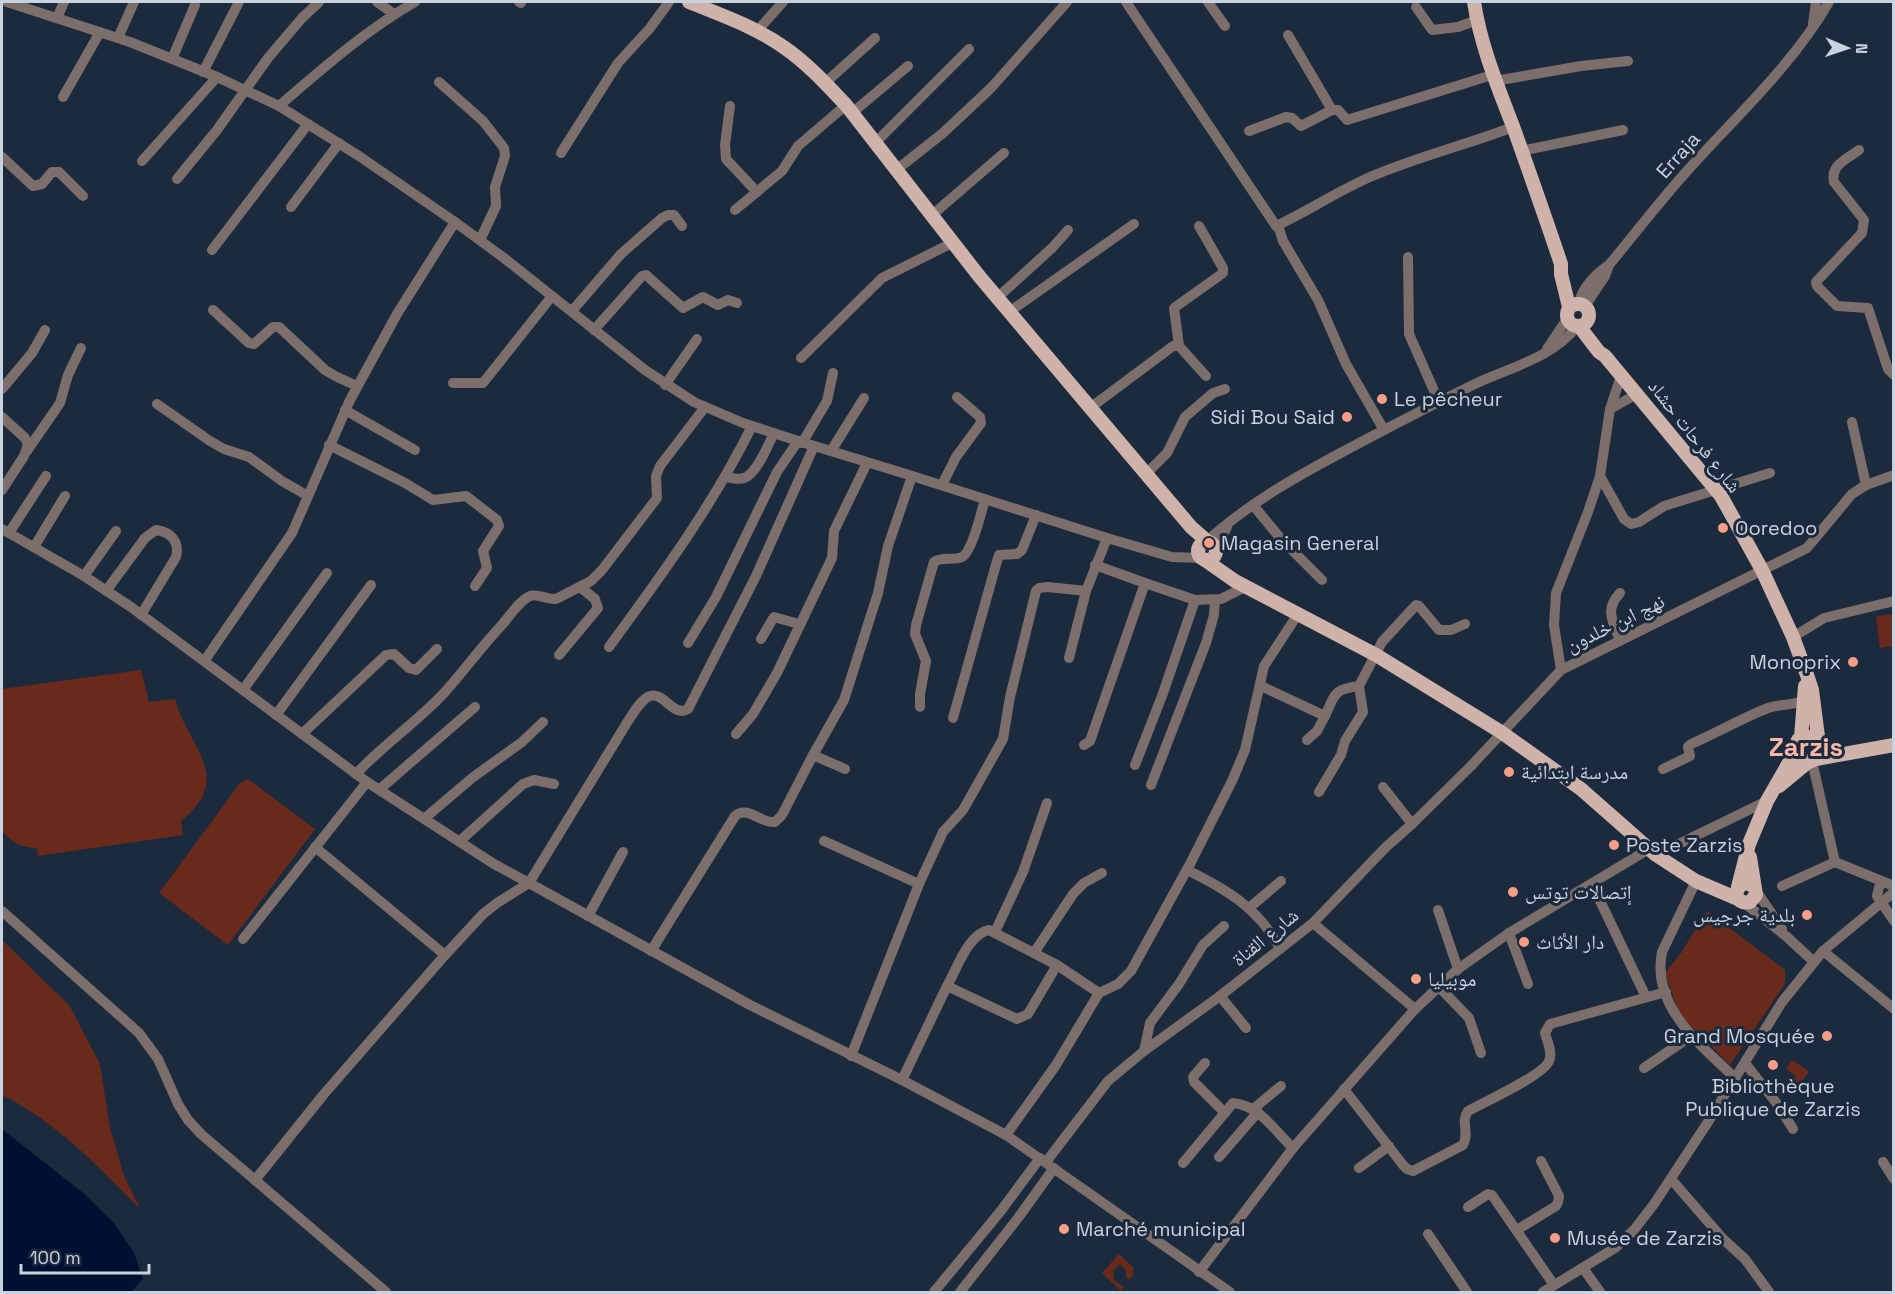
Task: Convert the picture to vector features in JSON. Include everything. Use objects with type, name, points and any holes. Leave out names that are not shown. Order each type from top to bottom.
[{"type":"main road","points":[[689,2],[713,6],[757,31],[785,48],[825,83],[849,109],[895,171],[997,298],[1191,527],[1225,574],[1376,655],[1501,732],[1581,789],[1652,852],[1712,888],[1739,895]]},
{"type":"main road","points":[[1474,2],[1493,78],[1561,264],[1568,272],[1578,314]]},
{"type":"main road","name":"شارع فرحات حشاد","points":[[1578,314],[1599,352],[1605,356],[1721,496],[1762,570],[1793,636],[1812,690],[1818,743]]},
{"type":"main road","name":"شارع فرحات حشاد","points":[[1801,738],[1807,675]]},
{"type":"main road","points":[[1739,895],[1749,844],[1770,796],[1795,752],[1795,745],[1801,738],[1810,737],[1818,743],[1857,751]]},
{"type":"main road","points":[[1770,796],[1812,761],[1820,752],[1818,743]]},
{"type":"main road","points":[[1795,752],[1801,760],[1812,761],[1893,745]]},
{"type":"main road","points":[[1739,895],[1743,883],[1754,887],[1749,844]]},
{"type":"street","points":[[7,2],[118,38],[217,77],[279,106],[339,143],[455,222],[665,385],[705,407],[800,442],[1172,557],[1207,550]]},
{"type":"street","points":[[57,18],[64,2]]},
{"type":"street","points":[[118,38],[134,2]]},
{"type":"street","points":[[203,72],[239,2]]},
{"type":"street","points":[[177,179],[217,130],[268,58],[319,2]]},
{"type":"street","points":[[377,2],[394,14]]},
{"type":"street","points":[[279,106],[325,66],[394,14],[415,2]]},
{"type":"street","points":[[561,153],[618,63],[650,28],[669,2]]},
{"type":"street","points":[[757,31],[783,2]]},
{"type":"street","points":[[895,171],[943,133],[990,88],[1067,2]]},
{"type":"street","points":[[1126,2],[1279,228],[1283,240],[1318,300],[1340,354],[1384,430]]},
{"type":"street","points":[[1208,2],[1225,26]]},
{"type":"street","points":[[1810,33],[1816,12],[1816,2]]},
{"type":"street","name":"Erraja","points":[[1207,550],[1233,520],[1326,460],[1565,340],[1578,314],[1605,276],[1609,265],[1676,182],[1810,33],[1829,2]]},
{"type":"street","points":[[172,59],[195,5]]},
{"type":"street","points":[[1416,7],[1432,30],[1458,27],[1477,20]]},
{"type":"street","points":[[63,97],[100,32]]},
{"type":"street","points":[[1288,35],[1332,110]]},
{"type":"street","points":[[825,83],[875,38]]},
{"type":"street","points":[[875,142],[969,49]]},
{"type":"street","points":[[1249,131],[1286,117],[1293,118],[1301,126],[1332,110],[1338,110],[1344,118],[1350,120],[1493,78],[1628,62]]},
{"type":"street","points":[[735,210],[782,171],[804,140],[908,66]]},
{"type":"street","points":[[142,160],[217,77]]},
{"type":"street","points":[[439,82],[483,121],[504,148],[505,156],[495,187],[496,206],[480,240]]},
{"type":"street","points":[[730,106],[725,145],[726,159],[757,192]]},
{"type":"street","points":[[212,250],[308,124]]},
{"type":"street","points":[[1276,226],[1368,178],[1404,163],[1466,145],[1513,128]]},
{"type":"street","points":[[1521,151],[1623,130]]},
{"type":"street","points":[[291,207],[339,143]]},
{"type":"street","points":[[1859,150],[1837,166],[1832,176],[1834,182],[1864,220],[1864,226],[1862,232],[1818,277],[1816,282],[1817,286],[1837,306],[1868,308],[1888,369],[1893,375]]},
{"type":"street","points":[[931,216],[1004,153]]},
{"type":"street","points":[[2,157],[33,186],[42,184],[52,172],[59,172],[83,196]]},
{"type":"street","points":[[572,311],[621,254],[662,218],[674,215],[682,226]]},
{"type":"street","points":[[205,660],[274,562],[296,525],[329,445],[357,386],[397,314],[455,222]]},
{"type":"street","points":[[1009,312],[1134,224]]},
{"type":"street","points":[[1199,226],[1224,268],[1223,273],[1174,308],[1173,314],[1179,346],[1206,376]]},
{"type":"street","points":[[997,298],[1052,248],[1068,230]]},
{"type":"street","points":[[801,358],[882,278],[952,243]]},
{"type":"street","points":[[1408,257],[1408,334],[1439,402]]},
{"type":"street","points":[[594,330],[642,276],[646,275],[683,308],[703,297],[718,305],[728,300],[737,303]]},
{"type":"street","points":[[453,382],[483,383],[552,296]]},
{"type":"street","points":[[213,310],[249,343],[254,344],[273,327],[279,327],[325,370],[357,386]]},
{"type":"street","points":[[2,389],[32,353],[45,330]]},
{"type":"street","points":[[665,385],[697,339]]},
{"type":"street","points":[[1090,408],[1173,346],[1179,346]]},
{"type":"street","points":[[2,490],[60,403],[68,375],[81,348]]},
{"type":"street","points":[[688,643],[717,597],[777,472],[827,401],[833,373]]},
{"type":"street","points":[[1561,670],[1554,626],[1556,593],[1600,476],[1610,410],[1621,376]]},
{"type":"street","points":[[1146,474],[1167,453],[1185,417],[1213,393],[1225,389]]},
{"type":"street","points":[[1610,410],[1637,394]]},
{"type":"street","points":[[942,485],[956,457],[981,423],[980,417],[957,397]]},
{"type":"street","points":[[831,451],[864,398]]},
{"type":"street","points":[[158,404],[210,441],[224,449],[249,457],[282,481],[308,496]]},
{"type":"street","points":[[356,774],[381,748],[406,729],[444,693],[486,641],[526,598],[537,595],[550,600],[556,599],[591,581],[602,570],[657,498],[656,476],[660,466],[705,407]]},
{"type":"street","points":[[345,410],[415,450]]},
{"type":"street","points":[[2,417],[25,438],[28,444],[27,451]]},
{"type":"street","points":[[1852,422],[1866,485]]},
{"type":"street","points":[[609,647],[652,588],[725,477],[752,426]]},
{"type":"street","points":[[725,477],[740,479],[750,475],[757,467],[774,433]]},
{"type":"street","points":[[329,445],[434,500],[466,496],[497,520],[499,526],[483,551],[487,568],[475,586]]},
{"type":"street","points":[[255,1180],[324,1094],[445,955],[483,914],[529,883],[611,747],[644,700],[649,696],[657,696],[677,710],[682,712],[688,709],[756,576],[814,446]]},
{"type":"street","points":[[736,734],[753,714],[768,689],[832,558],[834,531],[867,463]]},
{"type":"street","points":[[1600,476],[1624,519],[1631,524],[1664,506],[1770,473]]},
{"type":"street","name":"نهج ابن خلدون","points":[[1501,732],[1561,670],[1807,548],[1852,494],[1866,485],[1893,475]]},
{"type":"street","points":[[46,476],[5,531],[84,576],[141,615],[205,660],[367,782],[494,864],[651,951],[791,1027],[902,1080],[1006,1135],[1230,1293]]},
{"type":"street","points":[[651,951],[735,816],[746,812],[767,822],[775,822],[782,815],[844,700],[878,593],[888,546],[912,476]]},
{"type":"street","points":[[34,547],[65,496]]},
{"type":"street","points":[[920,707],[926,661],[915,634],[922,598],[934,562],[966,554],[978,525],[985,499]]},
{"type":"street","points":[[1253,505],[1281,539],[1322,580]]},
{"type":"street","points":[[952,718],[999,555],[1017,554],[1022,550],[1036,515]]},
{"type":"street","points":[[106,591],[145,538],[156,530],[162,531],[176,541],[178,549],[176,557],[141,615]]},
{"type":"street","points":[[84,576],[116,531]]},
{"type":"street","points":[[1069,658],[1086,591],[1107,538]]},
{"type":"street","points":[[1095,565],[1196,600],[1215,600],[1229,596],[1245,585]]},
{"type":"street","points":[[243,690],[327,573]]},
{"type":"street","points":[[1084,745],[1090,741],[1145,583]]},
{"type":"street","points":[[276,715],[371,585]]},
{"type":"street","points":[[559,655],[598,608],[597,602],[580,587]]},
{"type":"street","points":[[851,1056],[918,884],[943,832],[963,810],[1003,739],[1010,697],[1036,591],[1039,588],[1048,587],[1086,591]]},
{"type":"street","points":[[1620,593],[1612,601],[1610,610],[1620,641]]},
{"type":"street","points":[[1135,765],[1196,600]]},
{"type":"street","points":[[1151,785],[1206,643],[1215,615],[1215,600]]},
{"type":"street","points":[[1793,636],[1824,618],[1893,600]]},
{"type":"street","points":[[1319,792],[1364,712],[1359,686],[1382,642],[1416,605],[1439,630],[1451,630],[1465,624]]},
{"type":"street","points":[[1006,1135],[1056,1065],[1099,993],[1118,984],[1131,972],[1232,782],[1241,761],[1264,666],[1298,614]]},
{"type":"street","points":[[761,639],[774,617],[799,624]]},
{"type":"street","points":[[302,734],[386,655],[394,654],[412,670],[416,670],[437,649]]},
{"type":"street","points":[[1261,686],[1325,716]]},
{"type":"street","points":[[1307,740],[1317,731],[1336,692],[1342,688],[1359,686]]},
{"type":"street","points":[[1663,769],[1690,756],[1688,747],[1691,744],[1768,708],[1782,704],[1793,705],[1804,700]]},
{"type":"street","points":[[380,789],[475,707]]},
{"type":"street","points":[[425,818],[472,778],[522,742],[543,722]]},
{"type":"street","name":"شارع القناة","points":[[1047,1163],[1101,1089],[1118,1072],[1220,996],[1312,923],[1482,754],[1501,732]]},
{"type":"street","points":[[813,755],[845,769]]},
{"type":"street","points":[[1812,761],[1835,862]]},
{"type":"street","points":[[460,841],[523,784],[534,780],[554,784]]},
{"type":"street","points":[[243,939],[367,782]]},
{"type":"street","points":[[1383,787],[1412,824]]},
{"type":"street","points":[[1199,1272],[1293,1148],[1415,1009],[1458,969],[1509,933],[1592,884],[1652,852],[1770,796]]},
{"type":"street","points":[[995,932],[1023,872],[1047,803]]},
{"type":"street","points":[[824,841],[918,884]]},
{"type":"street","points":[[315,847],[445,955]]},
{"type":"street","points":[[588,916],[623,852]]},
{"type":"street","points":[[1782,886],[1835,862],[1888,884],[1878,892],[1877,896],[1882,900],[1893,921]]},
{"type":"street","points":[[1187,870],[1216,884],[1260,917],[1280,949]]},
{"type":"street","points":[[1034,953],[1073,894],[1084,883],[1102,873]]},
{"type":"street","points":[[1696,880],[1662,952],[1660,960],[1666,992],[1676,1018],[1691,1036],[1735,1078]]},
{"type":"street","points":[[1249,908],[1281,881]]},
{"type":"street","points":[[1592,884],[1646,997]]},
{"type":"street","points":[[1754,887],[1787,937]]},
{"type":"street","points":[[1544,1293],[1615,1248],[1634,1230],[1671,1179],[1782,1002],[1813,961],[1893,892]]},
{"type":"street","points":[[1739,895],[1813,961]]},
{"type":"street","points":[[1438,910],[1458,969]]},
{"type":"street","points":[[2,911],[148,1043],[165,1071],[178,1104],[202,1136],[386,1293]]},
{"type":"street","points":[[1312,923],[1415,1009]]},
{"type":"street","points":[[1144,1051],[1150,1023],[1179,984],[1203,945],[1224,926]]},
{"type":"street","points":[[902,1080],[947,986],[973,939],[983,932],[995,932],[1057,965],[1099,993]]},
{"type":"street","points":[[1509,933],[1528,984]]},
{"type":"street","points":[[1823,951],[1893,1008]]},
{"type":"street","points":[[947,986],[1017,1019],[1028,1014],[1057,965]]},
{"type":"street","points":[[1438,987],[1468,1018],[1481,1053]]},
{"type":"street","points":[[1344,1089],[1410,1171],[1422,1168],[1457,1149],[1465,1142],[1464,1118],[1468,1111],[1528,1079],[1548,1064],[1551,1054],[1545,1033],[1550,1024],[1666,992]]},
{"type":"street","points":[[1220,996],[1246,1028]]},
{"type":"street","points":[[1644,1068],[1691,1036]]},
{"type":"street","points":[[1205,1063],[1193,1077],[1194,1082],[1225,1113]]},
{"type":"street","points":[[1745,1063],[1778,1105],[1793,1129]]},
{"type":"street","points":[[1219,1157],[1255,1111],[1281,1086]]},
{"type":"street","points":[[1183,1163],[1233,1103],[1255,1111],[1293,1148]]},
{"type":"street","points":[[1359,1168],[1389,1146]]},
{"type":"street","points":[[1517,1230],[1556,1206],[1558,1202],[1559,1196],[1541,1161]]},
{"type":"street","points":[[1883,1162],[1893,1179]]},
{"type":"street","points":[[934,1293],[1000,1212],[1047,1163]]},
{"type":"street","points":[[960,1293],[1018,1218],[1047,1163]]},
{"type":"street","points":[[1671,1179],[1723,1239],[1745,1259],[1770,1293]]},
{"type":"street","points":[[1468,1207],[1488,1194],[1492,1195],[1554,1285]]},
{"type":"street","points":[[1428,1234],[1467,1293]]},
{"type":"street","points":[[1582,1268],[1600,1293]]},
{"type":"shaded area","points":[[1893,614],[1893,646],[1880,648],[1876,616]]},
{"type":"shaded area","points":[[141,670],[149,702],[175,699],[203,762],[206,776],[205,790],[197,805],[181,821],[183,835],[38,856],[37,848],[22,846],[13,841],[2,831],[2,689]]},
{"type":"shaded area","points":[[248,779],[315,829],[228,945],[159,893],[240,783]]},
{"type":"shaded area","points":[[1707,911],[1785,970],[1785,984],[1730,1065],[1680,1015],[1665,973],[1681,953]]},
{"type":"shaded area","points":[[2,940],[69,1005],[100,1064],[110,1128],[124,1176],[140,1209],[58,1131],[2,1095]]},
{"type":"shaded area","points":[[1792,1060],[1809,1071],[1793,1095],[1788,1092],[1796,1076],[1786,1069]]},
{"type":"shaded area","points":[[1119,1254],[1133,1267],[1133,1275],[1129,1280],[1126,1277],[1126,1270],[1120,1264],[1113,1271],[1114,1280],[1124,1287],[1121,1291],[1102,1273]]},
{"type":"water","points":[[2,1129],[82,1192],[114,1223],[134,1253],[143,1279],[131,1292],[2,1292]]},
{"type":"place","name":"Le pêcheur","points":[[1382,399]]},
{"type":"place","name":"Sidi Bou Said","points":[[1347,417]]},
{"type":"place","name":"Ooredoo","points":[[1723,528]]},
{"type":"place","name":"Magasin General","points":[[1209,543]]},
{"type":"place","name":"Monoprix","points":[[1853,662]]},
{"type":"place","name":"مدرسة ابتدائية","points":[[1509,772]]},
{"type":"place","name":"Poste Zarzis","points":[[1614,845]]},
{"type":"place","name":"إتصالات توتس","points":[[1513,892]]},
{"type":"place","name":"بلدية جرجيس","points":[[1807,915]]},
{"type":"place","name":"دار الأثاث","points":[[1524,942]]},
{"type":"place","name":"موبيليا","points":[[1416,979]]},
{"type":"place","name":"Grand Mosquée","points":[[1827,1036]]},
{"type":"place","name":"Bibliothèque Publique de Zarzis","points":[[1773,1065]]},
{"type":"place","name":"Marché municipal","points":[[1064,1229]]},
{"type":"place","name":"Musée de Zarzis","points":[[1555,1238]]},
{"type":"district","name":"Zarzis","points":[[1806,747]]}]
